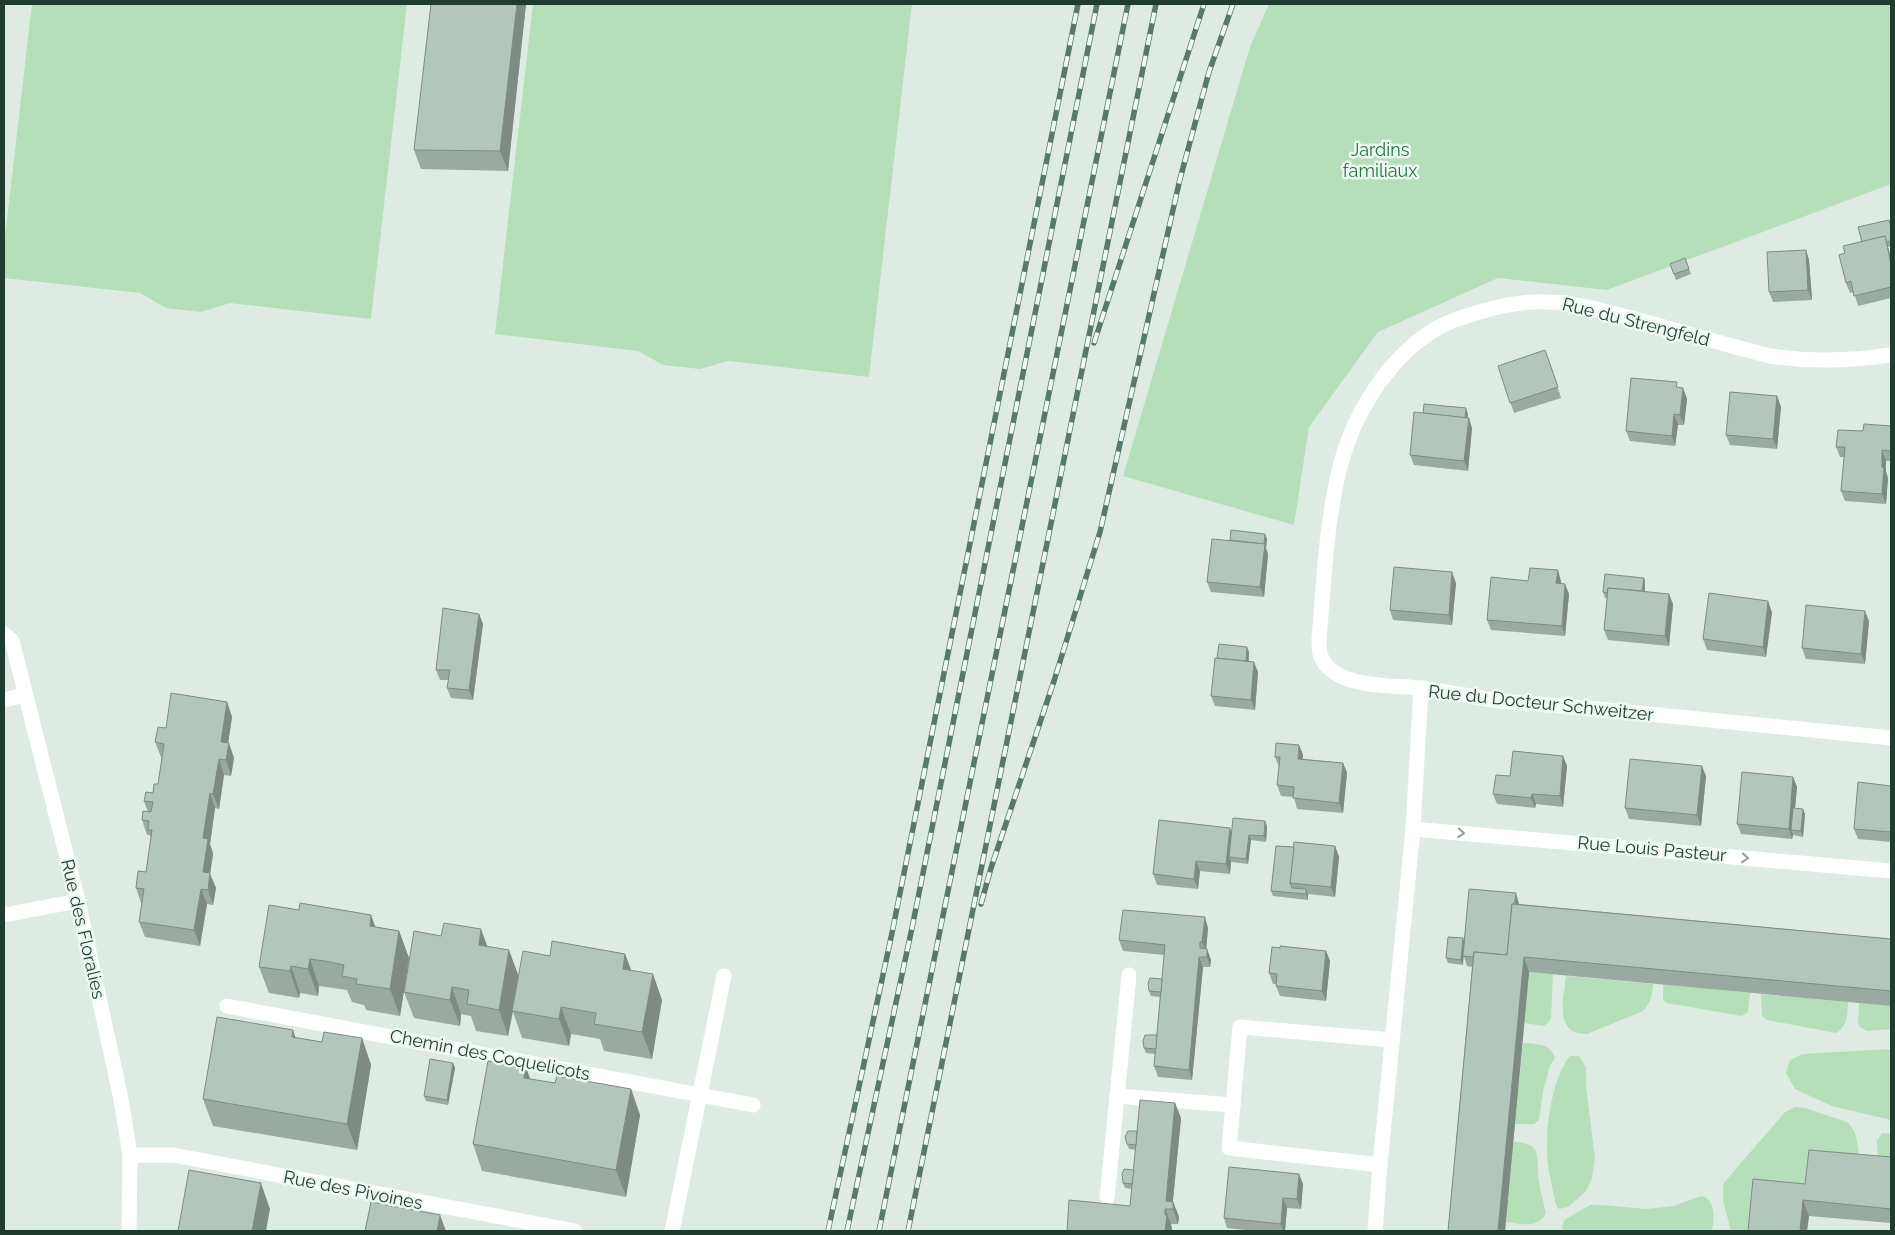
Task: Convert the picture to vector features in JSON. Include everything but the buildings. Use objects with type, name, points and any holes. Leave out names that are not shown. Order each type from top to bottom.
[{"type":"street","name":"Rue du Strengfeld","points":[[1421,688],[1350,680],[1337,674],[1326,665],[1320,654],[1319,639],[1333,498],[1349,437],[1366,404],[1393,366],[1410,348],[1434,330],[1462,317],[1494,308],[1521,303],[1547,302],[1590,308],[1770,356],[1826,361],[1891,355]]},
{"type":"street","name":"Rue des Floralies","points":[[4,634],[12,641],[78,901],[121,1100],[130,1155],[129,1231]]},
{"type":"street","name":"Rue du Docteur Schweitzer","points":[[1375,1231],[1413,829],[1421,688],[1500,701],[1891,738]]},
{"type":"street","points":[[4,700],[25,695]]},
{"type":"street","name":"Rue Louis Pasteur","points":[[1413,829],[1891,871]]},
{"type":"street","points":[[4,915],[78,901]]},
{"type":"street","points":[[1107,1198],[1129,975]]},
{"type":"street","points":[[672,1231],[724,976]]},
{"type":"street","name":"Chemin des Coquelicots","points":[[227,1006],[753,1105]]},
{"type":"street","points":[[1380,1165],[1229,1148],[1240,1027],[1392,1040]]},
{"type":"street","points":[[1117,1096],[1233,1105]]},
{"type":"street","name":"Rue des Pivoines","points":[[130,1155],[173,1155],[575,1231]]},
{"type":"green space","points":[[32,4],[407,4],[371,319],[230,303],[201,312],[166,308],[140,293],[4,278],[4,245]]},
{"type":"green space","points":[[533,4],[912,4],[869,377],[728,361],[700,369],[663,365],[638,351],[495,334]]},
{"type":"green space","name":"Jardins familiaux","points":[[1269,4],[1891,4],[1891,184],[1607,290],[1498,278],[1378,332],[1309,427],[1294,525],[1123,476],[1250,47]]},
{"type":"green space","points":[[1529,972],[1553,974],[1551,1017],[1544,1026],[1524,1023]]},
{"type":"green space","points":[[1566,976],[1653,984],[1652,995],[1643,1011],[1587,1034],[1576,1032],[1569,1028],[1563,1014]]},
{"type":"green space","points":[[1663,984],[1750,993],[1748,1012],[1742,1016],[1667,1003],[1663,1000]]},
{"type":"green space","points":[[1761,994],[1848,1002],[1845,1023],[1836,1033],[1767,1020],[1762,1016]]},
{"type":"green space","points":[[1859,1003],[1891,1006],[1891,1029],[1867,1031],[1860,1027],[1858,1023]]},
{"type":"green space","points":[[1523,1043],[1538,1044],[1546,1047],[1550,1049],[1555,1058],[1550,1066],[1543,1091],[1539,1120],[1534,1124],[1515,1124]]},
{"type":"green space","points":[[1891,1049],[1891,1120],[1832,1106],[1795,1089],[1786,1073],[1790,1060],[1803,1054]]},
{"type":"green space","points":[[1570,1056],[1579,1056],[1586,1067],[1586,1087],[1595,1158],[1592,1178],[1586,1191],[1568,1207],[1559,1209],[1556,1205],[1548,1167],[1547,1134],[1552,1097],[1564,1064]]},
{"type":"green space","points":[[1795,1107],[1805,1108],[1847,1122],[1856,1137],[1860,1169],[1755,1231],[1731,1231],[1723,1200],[1723,1184],[1785,1112]]},
{"type":"green space","points":[[1882,1133],[1891,1134],[1891,1172],[1879,1171],[1877,1141]]},
{"type":"green space","points":[[1513,1142],[1530,1146],[1535,1149],[1537,1154],[1539,1183],[1546,1214],[1542,1219],[1533,1224],[1506,1222]]},
{"type":"green space","points":[[1701,1196],[1706,1198],[1712,1205],[1714,1221],[1711,1231],[1563,1231],[1564,1220],[1590,1205],[1646,1209],[1674,1206]]},
{"type":"railway","points":[[828,1231],[892,933],[1078,4]]},
{"type":"railway","points":[[847,1231],[912,928],[1097,4]]},
{"type":"railway","points":[[879,1231],[1128,4]]},
{"type":"railway","points":[[908,1231],[1156,4]]},
{"type":"railway","points":[[1094,343],[1204,4]]},
{"type":"railway","points":[[981,904],[991,868],[1054,681],[1100,532],[1180,179],[1209,72],[1233,4]]}]
